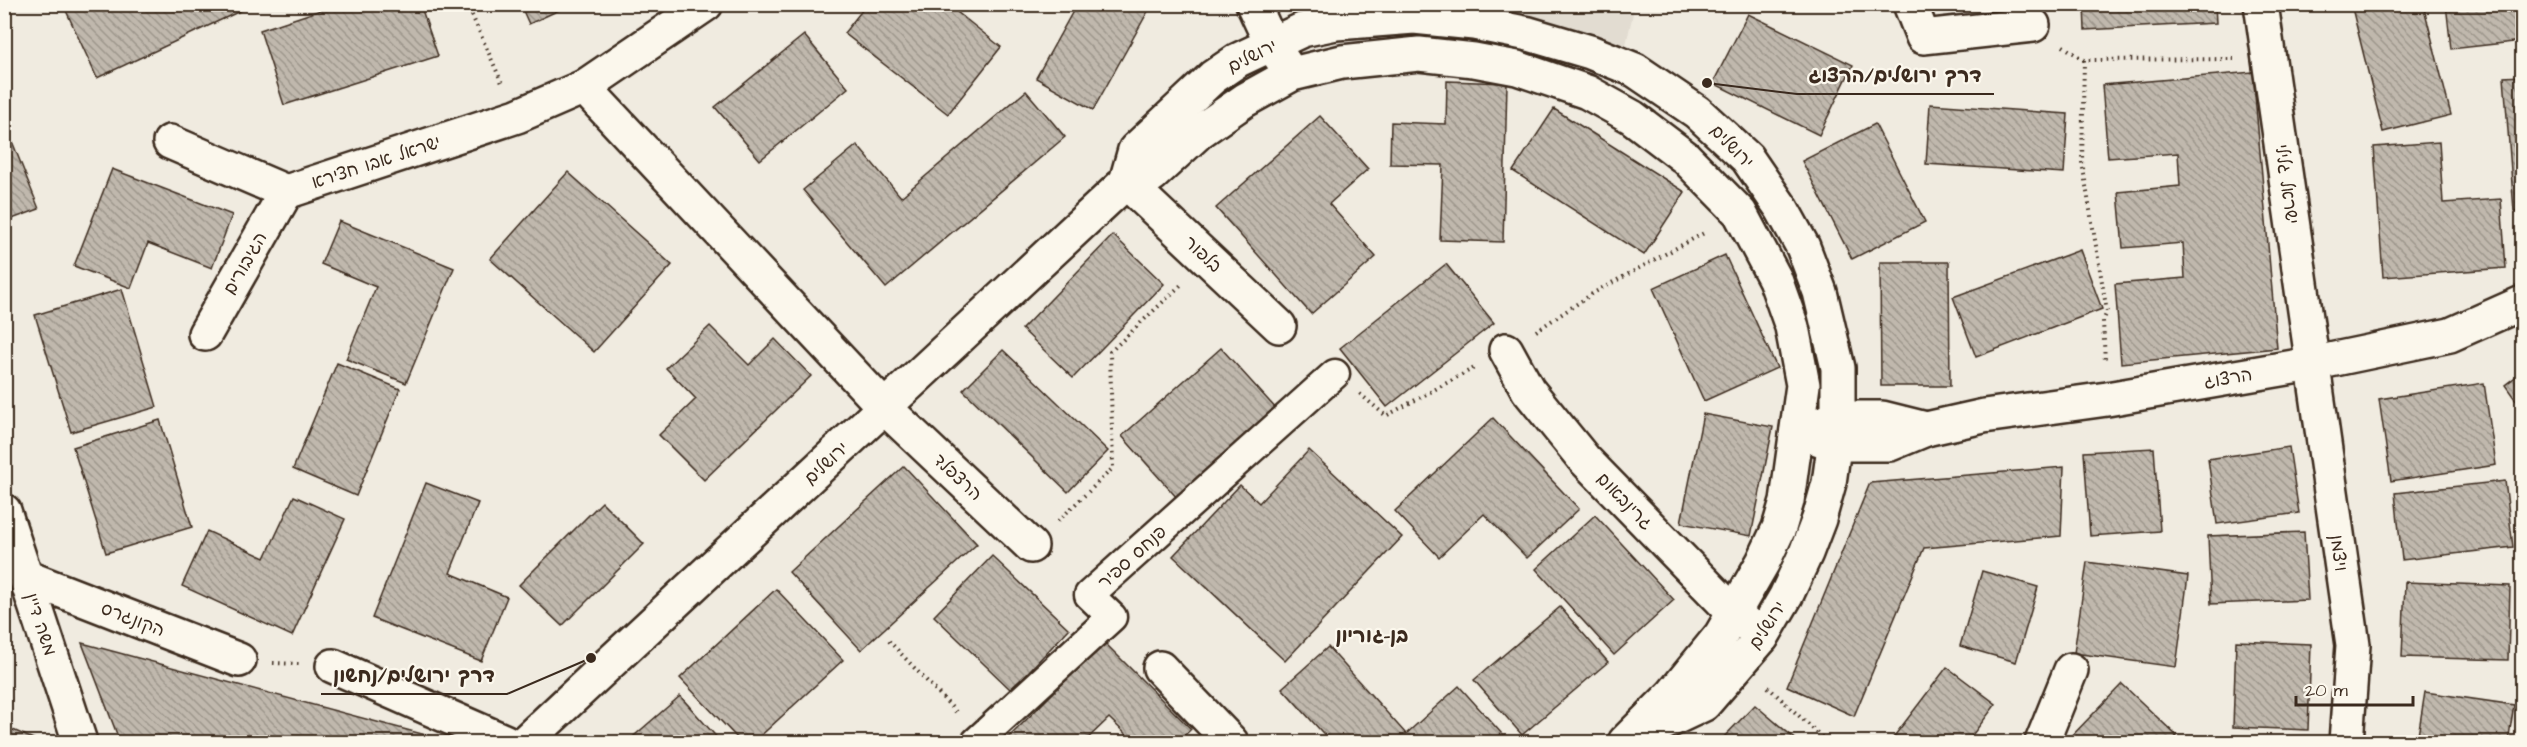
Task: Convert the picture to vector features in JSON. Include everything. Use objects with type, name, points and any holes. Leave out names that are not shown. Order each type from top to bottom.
[{"type":"street","name":"ישראל אבו חצירא","points":[[286,192],[517,116],[584,87],[706,4]]},
{"type":"street","points":[[1253,4],[1272,45],[1292,74]]},
{"type":"street","points":[[1910,4],[1923,37],[2033,25]]},
{"type":"street","name":"ישראל גלילי","points":[[2261,4],[2311,364]]},
{"type":"street","name":"ירושלים","points":[[1126,182],[1135,150],[1213,77],[1238,60],[1302,30],[1336,23],[1414,17],[1474,23],[1529,34],[1590,52],[1635,70],[1697,112],[1747,158],[1782,209],[1803,247],[1820,292],[1838,368],[1836,431],[1829,483],[1819,519],[1786,596],[1762,637],[1704,704],[1627,741]]},
{"type":"street","name":"ירושלים","points":[[525,742],[1126,182],[1152,175],[1199,132],[1245,100],[1292,74],[1342,62],[1419,54],[1474,60],[1517,68],[1587,92],[1632,117],[1686,158],[1740,213],[1775,279],[1792,327],[1803,385],[1787,501],[1779,528],[1763,562],[1721,635],[1672,695],[1627,741]]},
{"type":"street","points":[[584,87],[885,408]]},
{"type":"street","points":[[170,142],[286,192]]},
{"type":"street","name":"בלפור","points":[[1126,182],[1279,326]]},
{"type":"street","name":"הגיבורים","points":[[205,334],[286,192]]},
{"type":"street","name":"הרצוג","points":[[1797,431],[1836,431],[1890,444],[1926,429],[1984,416],[2107,399],[2311,364],[2450,335],[2523,303]]},
{"type":"street","name":"גרינבאום","points":[[1506,350],[1528,390],[1584,459],[1734,613],[1762,637]]},
{"type":"street","name":"ויצמן","points":[[2311,364],[2353,645],[2346,742]]},
{"type":"street","name":"פנחס ספיר","points":[[978,740],[1112,617],[1089,595],[1335,374]]},
{"type":"street","name":"הרצפלד","points":[[885,408],[1031,546]]},
{"type":"street","name":"משה דיין","points":[[4,511],[79,740]]},
{"type":"street","name":"הקונגרס","points":[[26,577],[239,660]]},
{"type":"street","points":[[333,666],[506,742]]},
{"type":"street","points":[[1160,668],[1231,742]]},
{"type":"street","points":[[2042,742],[2071,670]]},
{"type":"path","points":[[467,4],[517,116]]},
{"type":"path","points":[[2033,25],[2084,60],[2270,58]]},
{"type":"path","points":[[2084,60],[2082,162],[2107,312],[2103,321],[2107,399]]},
{"type":"path","points":[[1335,374],[1386,416],[1506,350],[1595,292],[1740,213]]},
{"type":"path","points":[[1031,546],[1113,468],[1110,352],[1209,259]]},
{"type":"path","points":[[889,641],[978,740]]},
{"type":"path","points":[[239,660],[333,666]]},
{"type":"path","points":[[1740,662],[1827,742]]},
{"type":"shaded area","points":[[1436,5],[1635,5],[1625,49]]},
{"type":"building","points":[[63,4],[255,4],[97,78]]},
{"type":"building","points":[[339,4],[420,4],[438,56],[284,105],[260,30]]},
{"type":"building","points":[[520,4],[572,4],[529,24]]},
{"type":"building","points":[[867,4],[947,4],[1001,47],[948,114],[844,33]]},
{"type":"building","points":[[1077,4],[1152,4],[1093,110],[1036,78]]},
{"type":"building","points":[[1711,4],[1778,4],[1777,8]]},
{"type":"building","points":[[2084,4],[2215,4],[2216,23],[2085,30]]},
{"type":"building","points":[[2351,4],[2423,4],[2451,115],[2383,132]]},
{"type":"building","points":[[2446,4],[2522,4],[2522,41],[2451,49]]},
{"type":"building","points":[[1748,14],[1853,65],[1819,135],[1713,83]]},
{"type":"building","points":[[804,35],[848,88],[760,160],[715,107]]},
{"type":"building","points":[[2253,72],[2277,348],[2121,363],[2115,284],[2185,278],[2183,243],[2123,248],[2118,192],[2180,186],[2178,153],[2108,158],[2102,85]]},
{"type":"building","points":[[2522,76],[2522,210],[2514,211],[2504,77]]},
{"type":"building","points":[[1447,81],[1507,83],[1503,242],[1440,240],[1443,165],[1390,164],[1391,122],[1446,124]]},
{"type":"building","points":[[1026,91],[1065,137],[886,288],[803,190],[857,145],[901,197]]},
{"type":"building","points":[[1930,104],[2068,114],[2064,173],[1926,164]]},
{"type":"building","points":[[1554,109],[1685,192],[1644,255],[1513,171]]},
{"type":"building","points":[[1320,116],[1368,169],[1329,204],[1376,257],[1311,314],[1216,208]]},
{"type":"building","points":[[1875,124],[1925,222],[1852,259],[1802,161]]},
{"type":"building","points":[[10,136],[39,209],[4,222],[4,139]]},
{"type":"building","points":[[2439,142],[2443,203],[2501,199],[2506,268],[2383,277],[2374,147]]},
{"type":"building","points":[[112,169],[232,215],[212,268],[148,243],[131,288],[74,266]]},
{"type":"building","points":[[568,172],[672,265],[594,352],[490,259]]},
{"type":"building","points":[[339,221],[454,268],[406,383],[346,359],[376,287],[321,264]]},
{"type":"building","points":[[1113,235],[1164,284],[1073,378],[1022,329]]},
{"type":"building","points":[[2080,250],[2102,309],[1976,357],[1953,297]]},
{"type":"building","points":[[1725,255],[1777,368],[1704,401],[1653,288]]},
{"type":"building","points":[[1880,262],[1949,262],[1950,386],[1881,386]]},
{"type":"building","points":[[1446,264],[1494,323],[1387,407],[1340,348]]},
{"type":"building","points":[[122,289],[157,407],[71,432],[35,315]]},
{"type":"building","points":[[710,326],[749,365],[775,339],[811,376],[704,480],[659,435],[696,399],[666,368]]},
{"type":"building","points":[[1221,348],[1278,411],[1178,499],[1122,436]]},
{"type":"building","points":[[1003,350],[1108,451],[1068,492],[963,390]]},
{"type":"building","points":[[337,363],[400,389],[356,496],[293,469]]},
{"type":"building","points":[[2522,372],[2522,409],[2505,385]]},
{"type":"building","points":[[2484,383],[2496,465],[2391,481],[2379,399]]},
{"type":"building","points":[[1703,414],[1773,427],[1751,536],[1681,523]]},
{"type":"building","points":[[1493,418],[1579,509],[1527,558],[1484,514],[1439,557],[1395,511]]},
{"type":"building","points":[[160,420],[192,527],[106,553],[73,447]]},
{"type":"building","points":[[2289,447],[2299,513],[2217,524],[2208,459]]},
{"type":"building","points":[[2154,448],[2160,531],[2090,536],[2084,452]]},
{"type":"building","points":[[1309,450],[1402,537],[1285,661],[1173,556],[1240,485],[1259,503]]},
{"type":"building","points":[[904,466],[977,544],[861,650],[789,572]]},
{"type":"building","points":[[2064,467],[2061,536],[1924,548],[1854,716],[1787,686],[1870,483]]},
{"type":"building","points":[[2505,481],[2513,547],[2402,560],[2395,493]]},
{"type":"building","points":[[426,483],[478,503],[450,573],[507,597],[481,661],[372,618]]},
{"type":"building","points":[[294,496],[345,519],[292,636],[182,586],[207,531],[265,558]]},
{"type":"building","points":[[602,502],[644,544],[562,626],[519,585]]},
{"type":"building","points":[[1595,515],[1674,600],[1614,655],[1536,569]]},
{"type":"building","points":[[2304,532],[2308,600],[2211,604],[2208,536]]},
{"type":"building","points":[[992,556],[1069,629],[1011,690],[934,616]]},
{"type":"building","points":[[2087,562],[2188,576],[2176,667],[2074,653]]},
{"type":"building","points":[[1982,571],[2038,587],[2016,662],[1960,646]]},
{"type":"building","points":[[2405,582],[2510,586],[2508,660],[2402,657]]},
{"type":"building","points":[[776,589],[843,660],[754,742],[741,742],[680,678]]},
{"type":"building","points":[[1560,607],[1608,662],[1522,735],[1474,680]]},
{"type":"building","points":[[2236,641],[2311,644],[2308,730],[2233,727]]},
{"type":"building","points":[[1104,642],[1191,729],[1178,742],[1134,742],[1109,718],[1084,742],[1004,742]]},
{"type":"building","points":[[82,643],[437,738],[430,742],[120,742]]},
{"type":"building","points":[[1328,647],[1406,734],[1459,686],[1502,734],[1493,742],[1331,742],[1282,688]]},
{"type":"building","points":[[1947,667],[1996,704],[1967,742],[1897,742],[1892,739]]},
{"type":"building","points":[[2122,684],[2177,736],[2170,742],[2066,742]]},
{"type":"building","points":[[2425,692],[2514,705],[2508,742],[2417,742]]},
{"type":"building","points":[[680,696],[721,742],[627,742]]},
{"type":"building","points":[[1755,705],[1799,742],[1719,742]]},
{"type":"building","points":[[4,726],[40,742],[4,742]]},
{"type":"place","name":"דרך ירושלים/הרצוג","points":[[1707,83]]},
{"type":"place","name":"דרך ירושלים/נחשון","points":[[591,658]]},
{"type":"district","name":"בן-גוריון","points":[[1372,635]]}]
